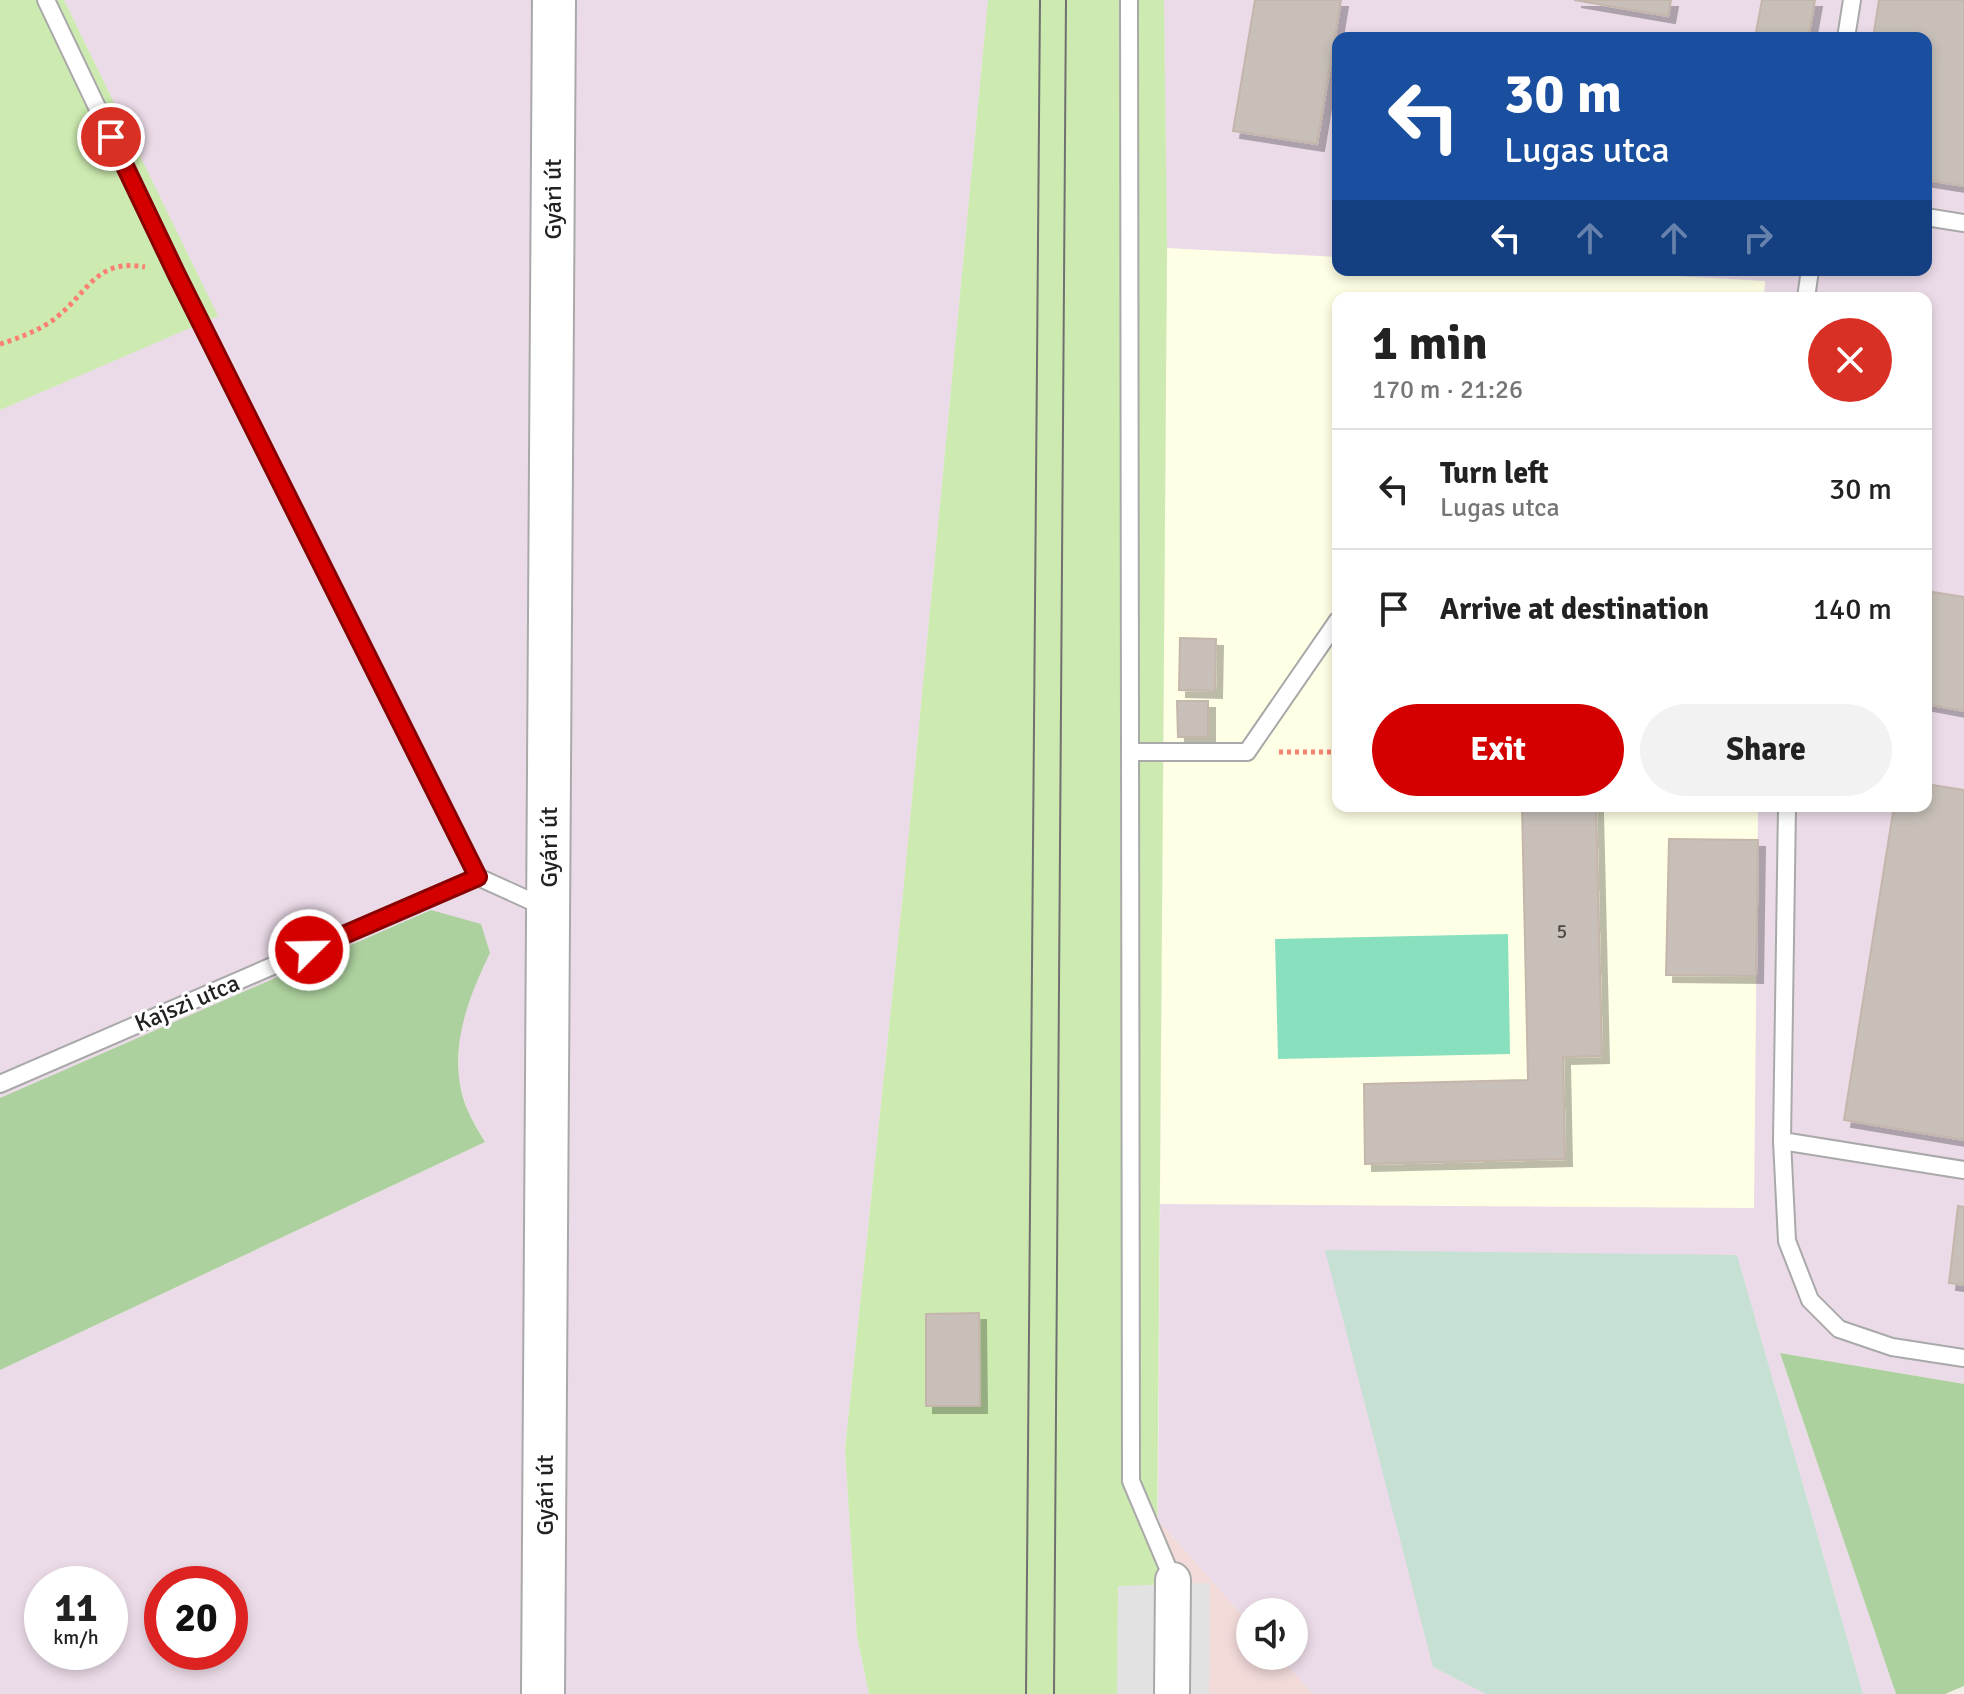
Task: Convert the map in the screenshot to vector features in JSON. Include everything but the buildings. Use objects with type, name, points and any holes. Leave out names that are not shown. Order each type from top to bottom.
[{"type":"street","name":"Gyári út","points":[[543,1694],[554,0]]},
{"type":"street","points":[[1172,1694],[1173,1580]]},
{"type":"lane","points":[[46,0],[177,275],[478,877],[549,910]]},
{"type":"lane","points":[[1129,0],[1131,1481],[1173,1580]]},
{"type":"lane","points":[[1847,32],[1852,0]]},
{"type":"lane","points":[[1932,218],[1964,223]]},
{"type":"lane","points":[[1130,752],[1247,752],[1332,629]]},
{"type":"lane","points":[[1787,812],[1782,1141],[1787,1241],[1810,1300],[1839,1329],[1892,1347],[1964,1358]]},
{"type":"lane","name":"Kajszi utca","points":[[0,1084],[478,877]]},
{"type":"lane","points":[[1782,1141],[1964,1170]]},
{"type":"path","points":[[0,344],[56,318],[81,291],[107,270],[133,265],[177,275]]},
{"type":"path","points":[[1247,752],[1332,752]]},
{"type":"shaded area","points":[[64,0],[988,0],[904,884],[845,1448],[857,1636],[869,1694],[0,1694],[0,1370],[485,1142],[467,1110],[458,1077],[460,1032],[472,990],[490,953],[431,910],[0,1098],[0,410],[217,315]]},
{"type":"shaded area","points":[[1164,0],[1964,0],[1964,1384],[1780,1353],[1896,1694],[1863,1694],[1737,1255],[1433,1667],[1486,1694],[1313,1694],[1292,1670],[1308,1670],[1308,1598],[1236,1598],[1236,1608],[1158,1520],[1167,248]]},
{"type":"shaded area","points":[[1167,248],[1332,257],[1332,276],[1676,276],[1765,281],[1764,292],[1332,292],[1332,812],[1758,812],[1754,1208],[1160,1204]]},
{"type":"shaded area","points":[[1325,1250],[1737,1255],[1863,1694],[1486,1694],[1433,1667]]},
{"type":"shaded area","points":[[1158,1520],[1236,1608],[1236,1670],[1292,1670],[1313,1694],[1156,1694]]},
{"type":"shaded area","points":[[1210,1583],[1209,1694],[1117,1694],[1118,1586]]},
{"type":"green space","points":[[0,0],[64,0],[218,316],[0,410]]},
{"type":"green space","points":[[988,0],[1164,0],[1167,248],[1156,1694],[869,1694],[857,1636],[845,1449],[904,884]]},
{"type":"green space","points":[[431,910],[481,924],[490,953],[467,1010],[458,1069],[469,1113],[485,1142],[0,1370],[0,1098]]},
{"type":"green space","points":[[1508,934],[1510,1054],[1278,1059],[1275,939]]},
{"type":"green space","points":[[1780,1353],[1964,1384],[1964,1686],[1945,1694],[1896,1694]]},
{"type":"tram line","points":[[1026,1694],[1040,0]]},
{"type":"tram line","points":[[1054,1694],[1066,0]]},
{"type":"route","points":[[111,137],[478,877],[309,950]]}]
